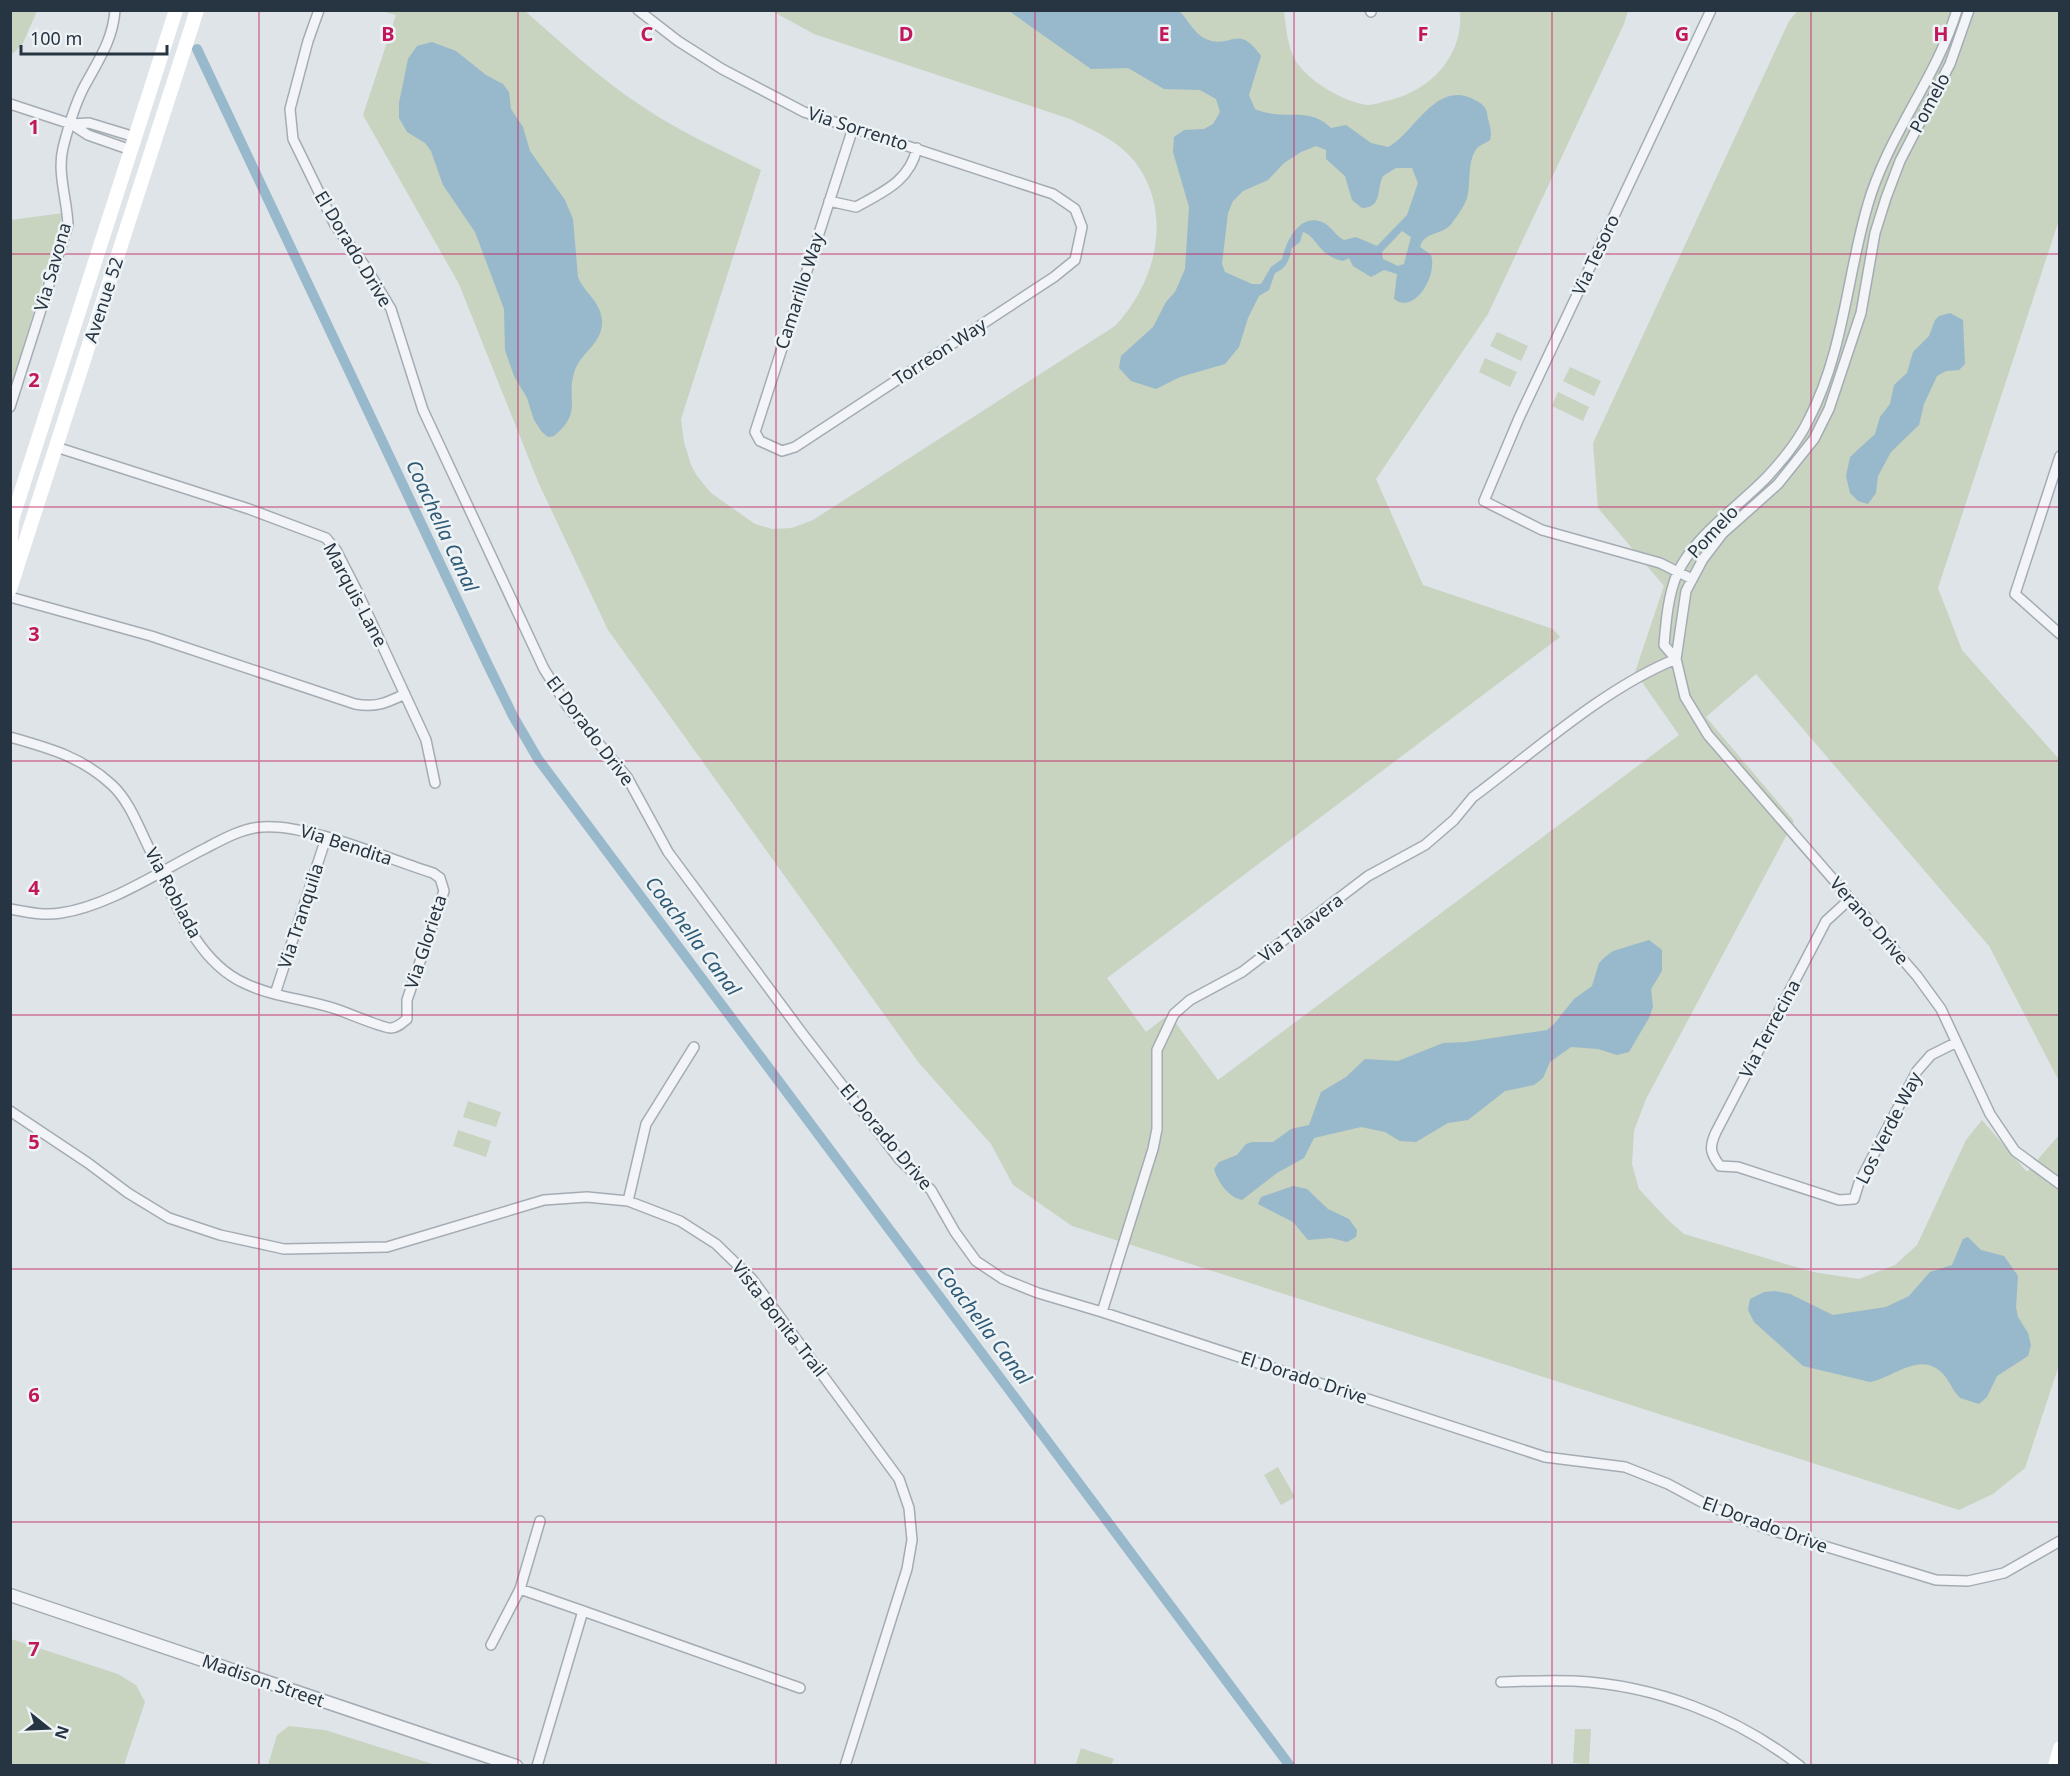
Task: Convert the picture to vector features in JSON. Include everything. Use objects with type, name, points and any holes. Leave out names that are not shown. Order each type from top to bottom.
[{"type":"main road","name":"Avenue 52","points":[[10,557],[11,523],[176,10]]},
{"type":"main road","name":"Avenue 52","points":[[10,590],[197,10]]},
{"type":"main road","points":[[129,220],[131,187],[143,152],[142,145],[134,143]]},
{"type":"main road","points":[[114,267],[107,262],[107,250],[116,223],[118,190]]},
{"type":"main road","points":[[2055,1766],[2060,1748]]},
{"type":"main road","points":[[2055,1766],[2060,1752]]},
{"type":"street","name":"Via Savona","points":[[10,407],[68,225],[67,201],[60,171],[63,149],[83,89],[108,44],[115,10]]},
{"type":"street","name":"El Dorado Drive","points":[[319,10],[308,41],[290,109],[293,139],[335,225],[367,269],[391,309],[423,410],[544,669],[568,707],[627,777],[668,852],[900,1160],[931,1190],[955,1232],[976,1261],[1003,1279],[1038,1293],[1545,1457],[1625,1467],[1668,1484],[1709,1506],[1768,1529],[1936,1580],[1968,1581],[2004,1573],[2060,1541]]},
{"type":"street","name":"Via Sorrento","points":[[638,10],[678,41],[722,69],[804,112],[1053,194],[1075,209],[1082,227]]},
{"type":"street","name":"Via Tesoro","points":[[1678,573],[1660,563],[1542,530],[1484,501],[1519,418],[1711,10]]},
{"type":"street","name":"Pomelo","points":[[1676,659],[1664,645],[1670,596],[1678,573],[1713,528],[1768,476],[1792,447],[1810,418],[1842,327],[1868,204],[1898,134],[1937,64],[1957,10]]},
{"type":"street","name":"Pomelo","points":[[1676,659],[1682,605],[1703,559],[1722,534],[1778,484],[1814,439],[1829,410],[1861,313],[1875,233],[1886,198],[1900,161],[1950,64],[1969,10]]},
{"type":"street","points":[[10,104],[71,124],[89,123],[134,143]]},
{"type":"street","name":"Camarillo Way","points":[[771,448],[760,441],[755,432],[853,128]]},
{"type":"street","points":[[830,201],[856,207],[890,188],[908,173],[917,148]]},
{"type":"street","name":"Torreon Way","points":[[771,448],[782,451],[795,447],[1054,277],[1075,260],[1082,227]]},
{"type":"street","name":"Marquis Lane","points":[[56,447],[249,508],[326,537],[336,550],[357,591],[426,740],[435,783]]},
{"type":"street","points":[[2060,456],[2015,594],[2060,634]]},
{"type":"street","points":[[1678,573],[1692,579]]},
{"type":"street","points":[[10,597],[151,636],[355,704],[370,707],[381,706],[405,694]]},
{"type":"street","name":"Via Talavera","points":[[1102,1312],[1153,1149],[1157,1129],[1157,1050],[1174,1014],[1190,1000],[1242,972],[1368,876],[1425,845],[1454,820],[1473,797],[1618,688],[1676,659]]},
{"type":"street","name":"Verano Drive","points":[[1676,659],[1685,697],[1708,735],[1929,992],[1941,1009],[1990,1114],[2015,1150],[2060,1184]]},
{"type":"street","name":"Via Roblada","points":[[10,737],[58,750],[82,761],[113,786],[126,803],[194,937],[211,957],[242,982],[275,994],[316,1003],[393,1029]]},
{"type":"street","name":"Via Bendita","points":[[10,909],[59,914],[90,906],[230,836],[259,827],[289,826],[433,873],[443,885]]},
{"type":"street","name":"Via Tranquila","points":[[275,994],[326,838]]},
{"type":"street","name":"Via Glorieta","points":[[393,1029],[407,1019],[407,1000],[444,891],[443,885]]},
{"type":"street","name":"Via Terrecina","points":[[1720,1166],[1712,1156],[1710,1146],[1716,1132],[1826,921],[1850,899]]},
{"type":"street","name":"Los Verde Way","points":[[1720,1166],[1738,1167],[1839,1200],[1854,1199],[1859,1183],[1917,1071],[1931,1055],[1955,1043]]},
{"type":"street","points":[[628,1201],[646,1124],[694,1047]]},
{"type":"street","name":"Vista Bonita Trail","points":[[10,1111],[88,1163],[128,1193],[169,1218],[220,1234],[284,1249],[387,1247],[544,1200],[587,1197],[628,1201],[689,1227],[716,1244],[752,1279],[899,1479],[909,1508],[912,1540],[907,1569],[845,1766]]},
{"type":"street","points":[[490,1645],[520,1589],[540,1521]]},
{"type":"street","points":[[520,1589],[800,1688]]},
{"type":"street","name":"Madison Street","points":[[10,1595],[516,1766]]},
{"type":"street","points":[[537,1766],[583,1611]]},
{"type":"street","points":[[1500,1682],[1574,1681],[1612,1685],[1665,1696],[1746,1730],[1800,1766]]},
{"type":"green space","points":[[11,10],[37,11],[22,45],[11,55]]},
{"type":"green space","points":[[1798,10],[2059,11],[2059,220],[1938,588],[1962,650],[2059,759],[2059,1081],[1989,946],[1756,674],[1706,717],[1794,821],[1646,1099],[1634,1131],[1632,1164],[1639,1189],[1684,1234],[1813,1272],[1859,1279],[1895,1265],[1917,1245],[1966,1140],[1982,1120],[2027,1172],[2059,1135],[2059,1365],[2025,1468],[1993,1494],[1959,1510],[1072,1226],[1013,1185],[991,1144],[919,1063],[608,630],[539,484],[459,284],[363,115],[396,15],[382,11],[525,11],[597,73],[643,107],[686,133],[761,170],[681,419],[684,442],[691,465],[711,493],[755,524],[772,529],[792,528],[813,520],[1115,326],[1129,309],[1150,269],[1157,225],[1154,203],[1147,182],[1135,162],[1121,148],[1096,132],[1070,119],[814,34],[772,11],[1284,11],[1290,48],[1301,68],[1317,83],[1337,95],[1368,105],[1405,95],[1432,79],[1451,55],[1457,42],[1460,11],[1628,11],[1624,24],[1488,314],[1376,479],[1423,585],[1553,629],[1560,637],[1107,978],[1146,1032],[1169,1014],[1218,1080],[1679,735],[1635,672],[1664,586],[1598,508],[1593,443],[1789,21]]},
{"type":"green space","points":[[63,213],[11,388],[11,220]]},
{"type":"green space","points":[[1497,332],[1528,346],[1521,361],[1490,346]]},
{"type":"green space","points":[[1485,358],[1517,372],[1510,387],[1479,372]]},
{"type":"green space","points":[[1570,367],[1601,381],[1594,396],[1563,381]]},
{"type":"green space","points":[[1558,392],[1589,407],[1583,421],[1552,406]]},
{"type":"green space","points":[[468,1101],[501,1112],[496,1127],[463,1117]]},
{"type":"green space","points":[[458,1130],[491,1141],[486,1157],[453,1146]]},
{"type":"green space","points":[[1278,1467],[1295,1497],[1281,1505],[1264,1475]]},
{"type":"green space","points":[[11,1639],[118,1674],[136,1685],[145,1702],[124,1765],[11,1765]]},
{"type":"green space","points":[[289,1726],[325,1730],[436,1765],[268,1765],[277,1735]]},
{"type":"green space","points":[[1575,1729],[1591,1729],[1589,1764],[1573,1763]]},
{"type":"green space","points":[[1081,1748],[1114,1759],[1111,1765],[1076,1764]]},
{"type":"water","points":[[1009,11],[1179,11],[1202,37],[1222,42],[1240,39],[1253,46],[1261,56],[1249,95],[1255,109],[1266,113],[1314,117],[1331,128],[1346,125],[1371,143],[1388,147],[1437,102],[1449,96],[1461,95],[1475,100],[1484,107],[1491,137],[1476,149],[1473,156],[1464,205],[1448,227],[1430,235],[1422,242],[1420,247],[1431,255],[1431,270],[1425,287],[1414,300],[1399,302],[1394,299],[1397,274],[1384,270],[1371,277],[1353,266],[1349,258],[1343,261],[1328,255],[1308,234],[1303,232],[1300,242],[1292,248],[1287,263],[1275,273],[1269,290],[1259,296],[1248,318],[1239,347],[1225,364],[1180,377],[1156,389],[1131,381],[1119,368],[1121,356],[1153,327],[1166,302],[1175,292],[1185,269],[1189,207],[1173,152],[1174,137],[1184,130],[1204,129],[1213,124],[1220,112],[1216,99],[1200,90],[1164,89],[1128,68],[1091,69]],"holes":[[[1316,146],[1326,150],[1326,159],[1345,176],[1352,200],[1362,208],[1369,207],[1376,201],[1383,176],[1396,168],[1412,168],[1418,183],[1407,215],[1377,246],[1356,237],[1344,240],[1322,222],[1314,220],[1307,222],[1300,225],[1290,237],[1282,259],[1271,267],[1261,284],[1252,284],[1225,272],[1222,264],[1228,213],[1233,201],[1243,191],[1268,180],[1284,163]],[[1402,231],[1411,237],[1404,264],[1398,266],[1383,259],[1382,252]]]},
{"type":"water","points":[[432,42],[456,51],[486,75],[503,84],[509,92],[511,109],[523,127],[530,151],[565,200],[573,219],[578,277],[599,308],[602,321],[599,336],[574,373],[571,413],[563,428],[554,436],[548,437],[534,420],[527,398],[514,376],[505,350],[504,309],[475,232],[443,185],[431,151],[425,143],[407,132],[399,118],[399,103],[408,59],[417,46]]},
{"type":"water","points":[[1950,313],[1963,320],[1965,364],[1959,370],[1946,371],[1937,376],[1924,404],[1919,425],[1891,452],[1878,476],[1876,493],[1868,504],[1858,501],[1850,493],[1846,476],[1850,457],[1875,434],[1880,417],[1890,404],[1894,385],[1907,373],[1913,352],[1929,336],[1935,320],[1939,316]]},
{"type":"water","points":[[1649,940],[1662,950],[1662,971],[1651,989],[1653,1007],[1649,1018],[1629,1052],[1617,1055],[1598,1049],[1571,1047],[1550,1062],[1543,1078],[1534,1085],[1505,1091],[1468,1120],[1448,1123],[1416,1142],[1400,1141],[1385,1132],[1361,1127],[1314,1138],[1304,1158],[1277,1173],[1242,1200],[1228,1192],[1218,1179],[1214,1169],[1219,1162],[1237,1155],[1246,1144],[1273,1142],[1291,1129],[1309,1125],[1321,1092],[1346,1077],[1365,1059],[1398,1061],[1443,1043],[1466,1042],[1547,1030],[1574,999],[1592,986],[1599,963],[1605,957],[1613,951]]},
{"type":"water","points":[[1293,1186],[1307,1189],[1328,1209],[1349,1219],[1357,1230],[1356,1237],[1347,1242],[1331,1238],[1308,1240],[1293,1222],[1258,1204],[1261,1197]]},
{"type":"water","points":[[1968,1237],[1981,1250],[2004,1256],[2018,1276],[2016,1307],[2018,1317],[2028,1333],[2031,1345],[2028,1356],[1997,1376],[1987,1397],[1979,1404],[1960,1398],[1944,1375],[1926,1365],[1907,1367],[1870,1382],[1803,1366],[1754,1322],[1748,1310],[1750,1299],[1764,1292],[1775,1291],[1790,1294],[1833,1315],[1886,1307],[1909,1296],[1930,1272],[1952,1265],[1963,1239]]},
{"type":"waterway","name":"Coachella Canal","points":[[197,49],[488,665],[513,716],[538,759],[1290,1766]]}]
